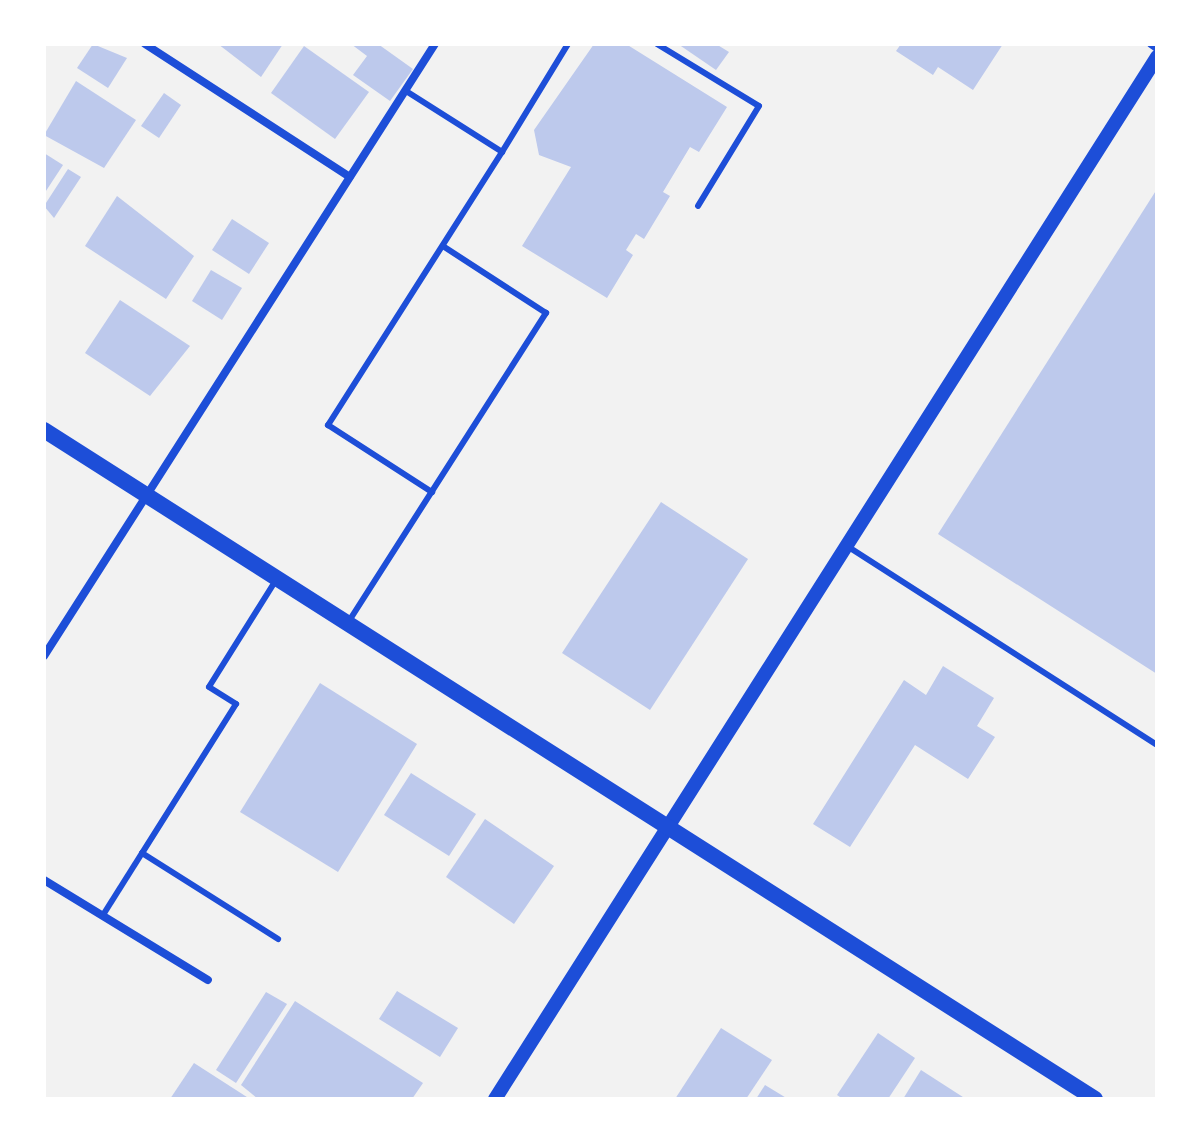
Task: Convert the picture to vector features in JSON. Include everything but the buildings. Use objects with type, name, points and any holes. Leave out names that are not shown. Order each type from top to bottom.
[{"type":"main road","points":[[44,430],[349,621],[1095,1099]]},
{"type":"street","points":[[145,44],[350,177]]},
{"type":"street","points":[[44,656],[435,44]]},
{"type":"street","points":[[1151,44],[1157,48]]},
{"type":"street","points":[[495,1099],[1157,57]]},
{"type":"street","points":[[44,880],[208,980]]},
{"type":"lane","points":[[432,492],[328,425],[568,44]]},
{"type":"lane","points":[[657,44],[759,106],[698,206]]},
{"type":"lane","points":[[406,91],[502,152]]},
{"type":"lane","points":[[349,621],[546,313],[443,246]]},
{"type":"lane","points":[[847,546],[1157,745]]},
{"type":"lane","points":[[103,915],[236,704],[209,687],[278,577]]},
{"type":"lane","points":[[142,853],[278,939]]}]
